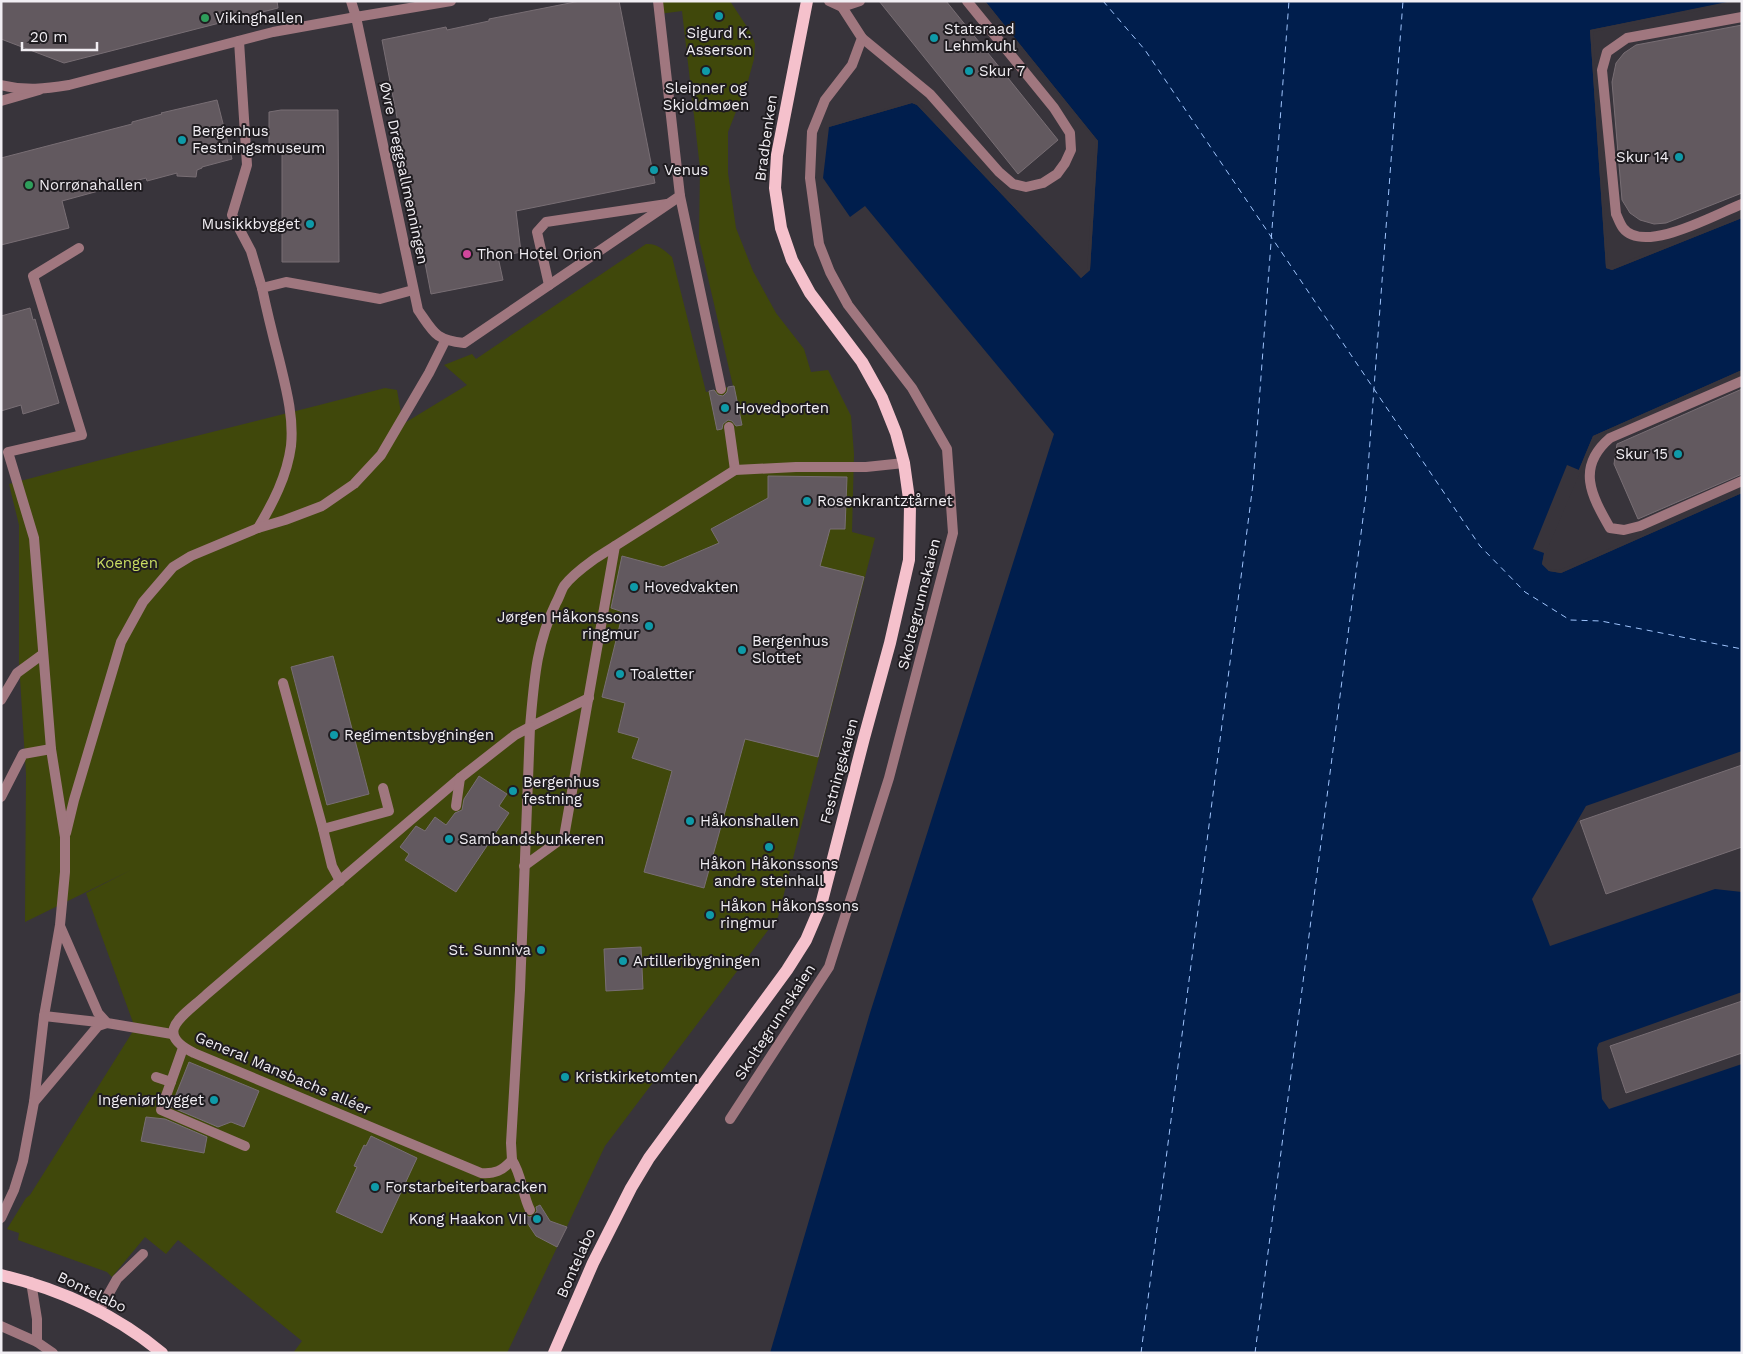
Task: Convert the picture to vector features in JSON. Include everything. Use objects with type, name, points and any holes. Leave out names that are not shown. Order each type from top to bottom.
[{"type":"main road","name":"Bradbenken","points":[[807,1],[777,155],[775,188],[781,228],[792,260],[810,293],[834,325]]},
{"type":"main road","name":"Festningskaien","points":[[632,1188],[649,1158],[787,970],[806,940],[821,904],[890,643],[909,560],[910,506],[904,463],[896,433],[882,398],[862,362],[834,325]]},
{"type":"main road","name":"Bontelabo","points":[[554,1353],[593,1263],[632,1188]]},
{"type":"main road","name":"Bontelabo","points":[[1,1275],[31,1282],[70,1296],[131,1329],[162,1353]]},
{"type":"street","name":"Øvre Dreggsallmenningen","points":[[352,1],[418,310],[433,332],[446,341]]},
{"type":"street","points":[[1,101],[273,32],[450,1]]},
{"type":"street","points":[[658,1],[680,196],[721,389]]},
{"type":"street","points":[[830,1],[842,7],[862,38],[930,94],[999,172],[1013,184],[1026,187],[1043,183],[1057,174],[1065,163],[1071,150],[1070,133],[1054,108],[967,1]]},
{"type":"street","points":[[842,7],[860,1]]},
{"type":"street","points":[[1742,17],[1627,38],[1607,52],[1602,70],[1616,214],[1623,229],[1638,237],[1654,238],[1671,234],[1742,204]]},
{"type":"street","name":"Skoltegrunnskaien","points":[[730,1119],[829,967],[889,778],[953,533],[947,449],[912,388],[848,305],[830,272],[819,244],[810,178],[812,132],[825,100],[852,65],[862,38]]},
{"type":"street","points":[[239,41],[247,166],[232,215],[251,251],[262,288],[286,387],[292,421],[291,447],[284,475],[271,507],[258,528]]},
{"type":"street","points":[[1,85],[19,90],[44,89]]},
{"type":"street","points":[[65,837],[74,800],[122,642],[143,602],[172,568],[206,548],[322,506],[354,484],[382,455],[446,341],[464,343],[680,196]]},
{"type":"street","points":[[549,285],[537,232],[546,222],[667,204]]},
{"type":"street","points":[[1,1218],[14,1190],[23,1161],[34,1102],[44,1016],[60,925],[65,872],[65,837],[50,749],[34,538],[5,455],[82,435],[33,276],[79,248]]},
{"type":"street","points":[[262,288],[286,282],[380,299],[413,290]]},
{"type":"street","points":[[1742,381],[1610,438],[1599,448],[1590,473],[1591,489],[1598,507],[1610,528],[1624,530],[1640,526],[1742,481]]},
{"type":"street","points":[[729,427],[734,470]]},
{"type":"street","points":[[530,1210],[524,1198],[518,1168],[512,1160],[511,1143],[528,816],[530,727],[534,681],[540,646],[551,614],[564,586],[578,571],[734,470],[873,466],[904,463]]},
{"type":"street","points":[[524,866],[564,837],[615,546]]},
{"type":"street","points":[[1,700],[17,673],[44,654]]},
{"type":"street","points":[[283,683],[332,866],[340,881]]},
{"type":"street","name":"General Mansbachs alléer","points":[[512,1160],[504,1169],[492,1174],[481,1173],[184,1048],[176,1042],[172,1034],[175,1024],[207,994],[460,778],[515,735],[588,698]]},
{"type":"street","points":[[1,796],[23,754],[50,749]]},
{"type":"street","points":[[456,806],[460,778]]},
{"type":"street","points":[[323,829],[389,811],[383,788]]},
{"type":"street","points":[[60,925],[98,1013],[107,1023]]},
{"type":"street","points":[[44,1016],[107,1023],[172,1034]]},
{"type":"street","points":[[34,1102],[98,1026],[107,1023]]},
{"type":"street","points":[[184,1048],[159,1114],[245,1146]]},
{"type":"street","points":[[156,1077],[171,1082]]},
{"type":"street","points":[[99,1311],[118,1279],[143,1254]]},
{"type":"street","points":[[31,1282],[37,1342]]},
{"type":"street","points":[[1,1326],[37,1342],[53,1353]]},
{"type":"green space","name":"Bergenhus festning","points":[[658,1],[730,1],[751,33],[755,44],[754,59],[748,81],[728,132],[728,173],[736,228],[753,271],[776,313],[804,349],[811,372],[828,370],[851,416],[854,454],[852,532],[875,538],[778,917],[605,1146],[507,1353],[293,1353],[302,1341],[178,1240],[166,1254],[145,1237],[112,1277],[107,1272],[18,1240],[19,1233],[7,1229],[135,1028],[86,893],[131,870],[25,922],[26,774],[19,662],[19,525],[9,484],[385,388],[397,390],[403,424],[467,385],[444,365],[472,354],[476,359],[646,244],[657,246],[672,257],[706,392],[733,386],[699,239],[700,168],[682,11],[659,14]]},
{"type":"water","points":[[985,1],[1732,1],[1590,30],[1606,268],[1612,270],[1742,218],[1742,370],[1593,436],[1545,550],[1542,564],[1549,571],[1561,573],[1742,493],[1742,751],[1586,806],[1532,899],[1550,946],[1715,889],[1742,892],[1742,992],[1599,1043],[1597,1048],[1602,1099],[1609,1109],[1742,1064],[1742,1353],[770,1353],[870,1013],[1054,434],[865,206],[850,217],[823,178],[829,127],[912,103],[917,105],[1081,278],[1090,270],[1098,141]]},
{"type":"pier","points":[[983,1],[985,1],[1098,141],[1090,270],[1081,278],[917,105],[912,103],[829,127],[830,125],[912,101],[919,103],[1081,275],[1087,269],[1096,141]]},
{"type":"pier","points":[[1735,1],[1733,4],[1593,32],[1608,266],[1612,267],[1742,215],[1742,218],[1612,270],[1606,268],[1590,30]]},
{"type":"pier","points":[[1742,370],[1742,372],[1595,437],[1547,550],[1545,563],[1550,569],[1560,570],[1742,491],[1742,493],[1561,573],[1549,571],[1542,564],[1544,553],[1533,549],[1567,465],[1579,470],[1593,436]]},
{"type":"building","points":[[1,1],[277,1],[278,8],[64,63],[1,39]]},
{"type":"building","points":[[580,1],[619,1],[655,183],[516,211],[521,252],[498,257],[503,280],[431,294],[382,40],[446,27],[447,30],[489,21],[489,19]]},
{"type":"building","name":"Skur 7","points":[[879,1],[946,1],[1058,140],[1018,174]]},
{"type":"building","name":"Skur 14","points":[[1742,25],[1742,193],[1666,223],[1654,224],[1640,220],[1630,213],[1622,200],[1612,82],[1616,63],[1624,53],[1636,45]]},
{"type":"building","points":[[217,100],[232,159],[202,167],[197,170],[196,177],[177,176],[177,173],[147,181],[146,178],[62,201],[69,228],[1,245],[1,158],[132,124],[132,122],[161,113]]},
{"type":"building","name":"Musikkbygget","points":[[281,110],[338,110],[339,262],[282,262],[282,145],[269,145],[269,112]]},
{"type":"building","points":[[30,308],[33,320],[35,319],[59,403],[23,414],[21,405],[1,411],[1,316]]},
{"type":"building","name":"Hovedporten","points":[[734,386],[742,425],[736,426],[732,421],[728,420],[723,424],[722,429],[717,430],[709,391],[714,390],[718,395],[723,396],[727,392],[728,387]]},
{"type":"building","name":"Skur 15","points":[[1742,389],[1742,474],[1638,519],[1614,464],[1617,444]]},
{"type":"building","name":"Bergenhus Slottet","points":[[768,476],[847,477],[845,529],[830,529],[820,566],[864,577],[818,757],[745,739],[704,888],[644,872],[672,771],[632,758],[639,738],[618,732],[625,703],[602,697],[623,612],[611,608],[622,556],[663,567],[719,543],[711,529],[768,498]]},
{"type":"building","name":"Regimentsbygningen","points":[[333,656],[369,794],[327,805],[291,667]]},
{"type":"building","points":[[1742,765],[1742,847],[1606,894],[1580,821]]},
{"type":"building","name":"Sambandsbunkeren","points":[[479,776],[507,794],[499,806],[509,813],[456,892],[405,860],[409,854],[400,847],[416,826],[425,831],[435,817],[446,825],[455,813],[462,810],[464,799]]},
{"type":"building","name":"Artilleribygningen","points":[[641,947],[643,989],[606,991],[604,949]]},
{"type":"building","points":[[1742,1001],[1742,1053],[1626,1093],[1610,1046]]},
{"type":"building","name":"Ingeniørbygget","points":[[189,1062],[259,1091],[244,1127],[231,1122],[218,1127],[171,1107]]},
{"type":"building","points":[[146,1117],[165,1119],[207,1137],[204,1153],[141,1141]]},
{"type":"building","name":"Forstarbeiterbaracken","points":[[371,1136],[417,1158],[382,1233],[336,1212],[357,1167],[354,1166],[364,1145],[366,1146]]},
{"type":"building","points":[[540,1205],[550,1221],[567,1227],[557,1247],[536,1236],[522,1215],[533,1216],[537,1211],[536,1207]]},
{"type":"ferry route","points":[[1103,1],[1145,50],[1480,546],[1525,592],[1570,620],[1601,621],[1742,649]]},
{"type":"ferry route","points":[[1141,1353],[1253,484],[1289,1]]},
{"type":"ferry route","points":[[1255,1353],[1366,495],[1403,1]]},
{"type":"place","name":"Sigurd K. Asserson","points":[[719,16]]},
{"type":"place","name":"Vikinghallen","points":[[205,18]]},
{"type":"place","name":"Statsraad Lehmkuhl","points":[[934,38]]},
{"type":"place","name":"Sleipner og Skjoldmøen","points":[[706,71]]},
{"type":"place","name":"Skur 7","points":[[969,71]]},
{"type":"place","name":"Bergenhus Festningsmuseum","points":[[182,140]]},
{"type":"place","name":"Skur 14","points":[[1679,157]]},
{"type":"place","name":"Venus","points":[[654,170]]},
{"type":"place","name":"Norrønahallen","points":[[29,185]]},
{"type":"place","name":"Musikkbygget","points":[[310,224]]},
{"type":"place","name":"Thon Hotel Orion","points":[[467,254]]},
{"type":"place","name":"Hovedporten","points":[[725,408]]},
{"type":"place","name":"Skur 15","points":[[1678,454]]},
{"type":"place","name":"Rosenkrantztårnet","points":[[807,501]]},
{"type":"place","name":"Hovedvakten","points":[[634,587]]},
{"type":"place","name":"Jørgen Håkonssons ringmur","points":[[649,626]]},
{"type":"place","name":"Bergenhus Slottet","points":[[742,650]]},
{"type":"place","name":"Toaletter","points":[[620,674]]},
{"type":"place","name":"Regimentsbygningen","points":[[334,735]]},
{"type":"place","name":"Bergenhus festning","points":[[513,791]]},
{"type":"place","name":"Håkonshallen","points":[[690,821]]},
{"type":"place","name":"Sambandsbunkeren","points":[[449,839]]},
{"type":"place","name":"Håkon Håkonssons andre steinhall","points":[[769,847]]},
{"type":"place","name":"Håkon Håkonssons ringmur","points":[[710,915]]},
{"type":"place","name":"St. Sunniva","points":[[541,950]]},
{"type":"place","name":"Artilleribygningen","points":[[623,961]]},
{"type":"place","name":"Kristkirketomten","points":[[565,1077]]},
{"type":"place","name":"Ingeniørbygget","points":[[214,1100]]},
{"type":"place","name":"Forstarbeiterbaracken","points":[[375,1187]]},
{"type":"place","name":"Kong Haakon VII","points":[[537,1219]]},
{"type":"park label","name":"Koengen","points":[[127,563]]}]
